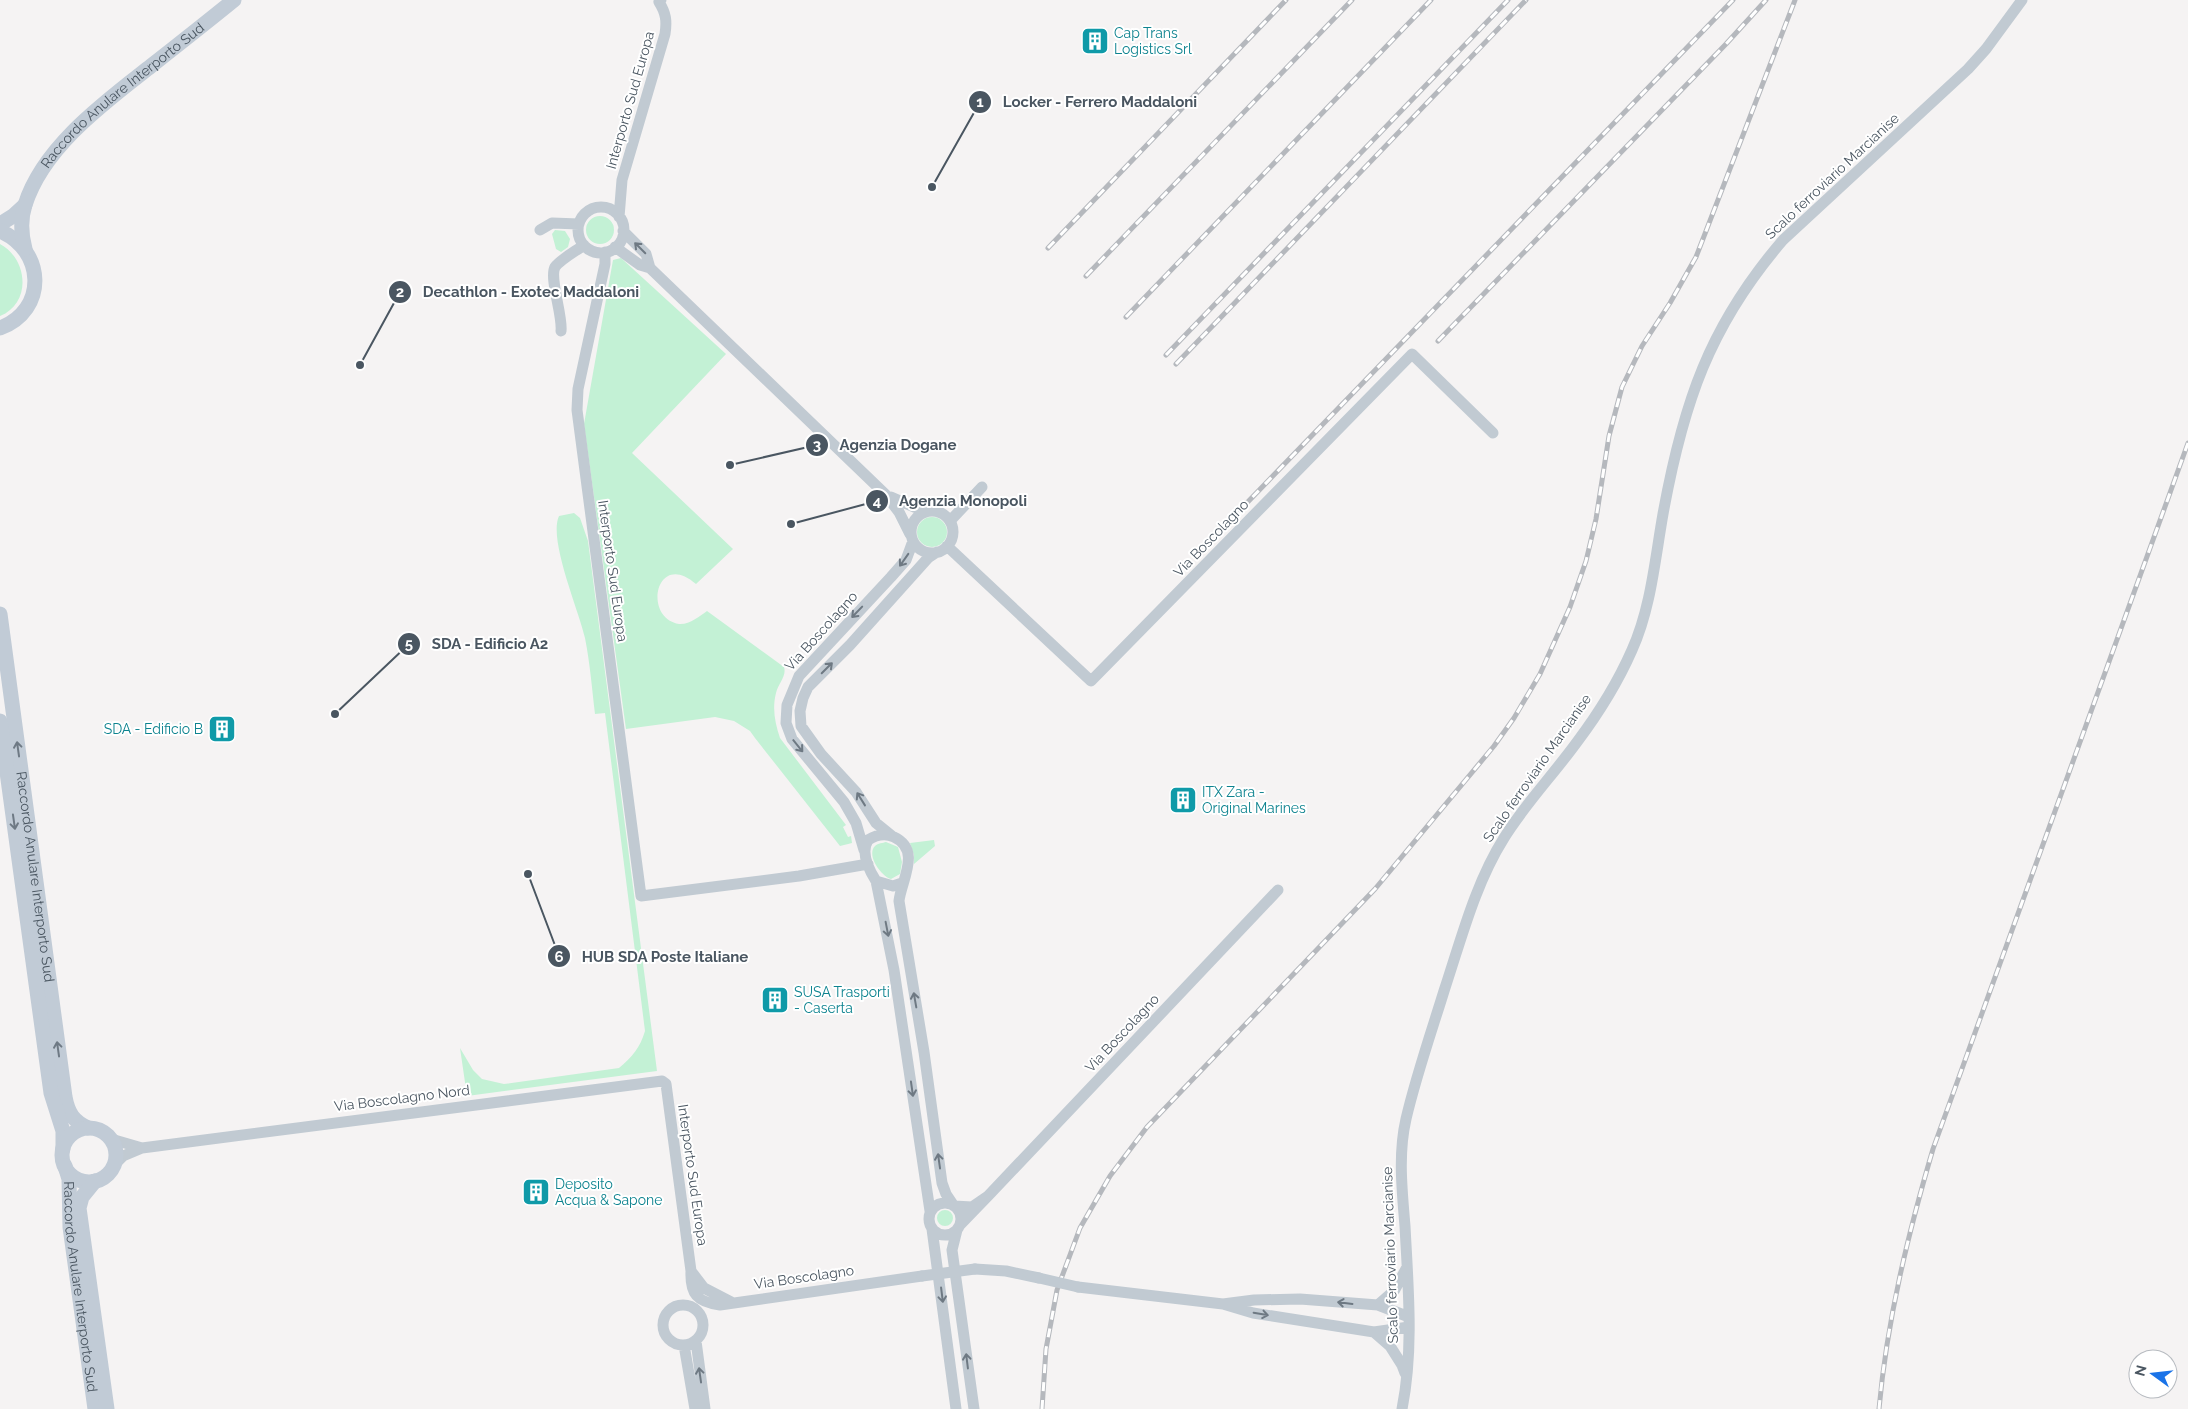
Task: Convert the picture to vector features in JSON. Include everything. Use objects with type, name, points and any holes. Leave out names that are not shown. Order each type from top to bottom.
[{"type":"main road","name":"Raccordo Anulare Interporto Sud","points":[[0,328],[19,316],[31,299],[35,279],[32,263],[25,249],[21,224],[25,205],[46,165],[58,148],[82,123],[115,94],[234,0]]},
{"type":"main road","name":"Raccordo Anulare Interporto Sud","points":[[0,224],[25,205]]},
{"type":"main road","points":[[0,231],[10,235],[25,249]]},
{"type":"main road","name":"Raccordo Anulare Interporto Sud","points":[[0,614],[67,1109],[72,1117],[88,1128],[97,1129],[111,1139]]},
{"type":"main road","name":"Raccordo Anulare Interporto Sud","points":[[0,721],[51,1093],[63,1131],[65,1166],[69,1179],[70,1227],[95,1409]]},
{"type":"main road","points":[[63,1149],[72,1134],[88,1128]]},
{"type":"main road","points":[[111,1139],[116,1156],[115,1164]]},
{"type":"main road","name":"Raccordo Anulare Interporto Sud","points":[[108,1409],[80,1213],[82,1196],[95,1182],[104,1178],[115,1164]]},
{"type":"main road","name":"Raccordo Anulare Interporto Sud","points":[[65,1166],[70,1174],[78,1179],[95,1182]]},
{"type":"street","name":"Interporto Sud Europa","points":[[619,217],[622,180],[665,34],[667,22],[660,0]]},
{"type":"street","name":"Scalo ferroviario Marcianise","points":[[1402,1409],[1406,1388],[1409,1322],[1400,1174],[1406,1121],[1467,921],[1483,880],[1504,837],[1578,742],[1632,651],[1648,601],[1672,470],[1681,434],[1710,347],[1758,269],[1783,240],[1968,69],[1986,49],[2022,0]]},
{"type":"street","name":"Interporto Sud Europa","points":[[600,207],[609,200],[622,180]]},
{"type":"street","points":[[610,249],[622,238],[623,231],[619,217],[614,212],[600,207],[587,212],[579,224],[580,239],[584,245],[590,250],[610,249],[640,265],[650,268],[885,494],[899,512],[912,538]]},
{"type":"street","points":[[540,230],[552,223],[579,224]]},
{"type":"street","points":[[623,231],[646,254],[650,268]]},
{"type":"street","points":[[561,331],[554,273],[558,264],[584,245]]},
{"type":"street","name":"Interporto Sud Europa","points":[[610,249],[605,264],[578,389],[577,410],[641,896],[799,876],[868,864]]},
{"type":"street","name":"Via Boscolagno","points":[[912,538],[923,551],[942,549],[1091,681],[1412,354],[1493,433]]},
{"type":"street","points":[[950,521],[982,487]]},
{"type":"street","points":[[885,494],[900,502],[943,513],[950,521],[953,530],[952,538],[942,549]]},
{"type":"street","name":"Via Boscolagno","points":[[930,510],[913,521],[912,538],[906,560],[799,676],[787,705],[786,723],[792,739],[844,802],[856,823],[868,864],[876,881],[894,970],[930,1211],[928,1223],[932,1230],[956,1409]]},
{"type":"street","name":"Via Boscolagno","points":[[942,549],[928,558],[850,645],[808,686],[800,711],[802,726],[821,754],[856,792],[876,823],[892,836],[901,840],[909,857],[909,867],[902,883],[899,901],[924,1052],[942,1183],[946,1194],[961,1215],[952,1250],[974,1409]]},
{"type":"street","points":[[864,850],[868,840],[875,836],[892,836]]},
{"type":"street","points":[[876,881],[894,886],[902,883]]},
{"type":"street","name":"Via Boscolagno","points":[[958,1228],[1278,890]]},
{"type":"street","name":"Via Boscolagno Nord","points":[[115,1164],[124,1156],[142,1148],[618,1086],[662,1081],[666,1084]]},
{"type":"street","name":"Interporto Sud Europa","points":[[666,1084],[691,1270],[704,1288],[733,1302]]},
{"type":"street","name":"Via Boscolagno Nord","points":[[111,1139],[142,1148]]},
{"type":"street","name":"Via Boscolagno","points":[[930,1211],[938,1204],[944,1202],[954,1206],[972,1206],[988,1196]]},
{"type":"street","points":[[932,1230],[948,1235],[958,1228]]},
{"type":"street","points":[[1378,1305],[1394,1291],[1407,1265]]},
{"type":"street","name":"Via Boscolagno","points":[[733,1302],[974,1269],[1006,1271],[1078,1287],[1223,1304],[1252,1313],[1374,1332],[1409,1322]]},
{"type":"street","points":[[1280,1317],[1289,1314],[1291,1308],[1282,1299]]},
{"type":"street","name":"Via Boscolagno","points":[[1223,1304],[1282,1299],[1378,1305],[1409,1322]]},
{"type":"street","points":[[696,1341],[684,1345],[671,1342],[664,1331],[664,1318],[673,1308],[686,1306],[697,1312],[701,1317],[702,1330],[696,1341],[705,1409]]},
{"type":"street","points":[[1374,1332],[1390,1346],[1397,1356],[1406,1376],[1406,1388]]},
{"type":"street","points":[[684,1345],[695,1409]]},
{"type":"green space","points":[[600,216],[610,220],[614,230],[610,240],[600,244],[590,240],[586,230],[590,220]]},
{"type":"green space","points":[[555,230],[565,231],[570,239],[568,247],[561,252],[556,249],[552,234]]},
{"type":"green space","points":[[0,244],[16,260],[21,270],[22,281],[17,301],[10,310],[0,316]]},
{"type":"green space","points":[[621,258],[726,354],[632,453],[733,549],[696,584],[682,575],[671,575],[663,580],[659,589],[658,599],[660,610],[667,619],[679,624],[690,622],[707,611],[784,667],[784,674],[777,690],[774,705],[775,721],[780,738],[846,825],[843,827],[848,837],[851,836],[852,843],[840,846],[750,731],[734,721],[715,717],[626,729],[584,424],[613,260]]},
{"type":"green space","points":[[574,513],[580,518],[588,541],[657,1071],[467,1096],[460,1048],[473,1070],[482,1079],[504,1084],[619,1068],[635,1052],[645,1031],[605,713],[595,714],[585,638],[566,576],[558,541],[557,527],[559,516]]},
{"type":"green space","points":[[932,517],[943,521],[947,532],[943,543],[932,547],[921,543],[917,532],[921,521]]},
{"type":"green space","points":[[934,840],[935,846],[914,864],[914,855],[910,843]]},
{"type":"green space","points":[[886,842],[898,847],[902,862],[900,874],[891,879],[879,870],[872,855],[875,846]]},
{"type":"green space","points":[[942,1210],[948,1210],[953,1215],[951,1224],[942,1226],[937,1221],[937,1215]]},
{"type":"railway","points":[[1048,248],[1286,0]]},
{"type":"railway","points":[[1086,276],[1352,0]]},
{"type":"railway","points":[[1126,317],[1431,0]]},
{"type":"railway","points":[[1166,355],[1508,0]]},
{"type":"railway","points":[[1176,364],[1526,0]]},
{"type":"railway","points":[[1240,510],[1733,0]]},
{"type":"railway","points":[[1438,341],[1726,44],[1766,0]]},
{"type":"railway","points":[[1042,1409],[1046,1349],[1057,1290],[1080,1228],[1110,1176],[1147,1127],[1375,889],[1494,746],[1514,718],[1540,674],[1570,607],[1586,561],[1596,519],[1609,436],[1622,387],[1642,346],[1670,303],[1696,257],[1795,0]]},
{"type":"railway","points":[[1879,1409],[1893,1310],[1915,1213],[1933,1149],[2188,443]]},
{"type":"place","name":"Cap Trans Logistics Srl","points":[[1095,41]]},
{"type":"place","name":"Locker - Ferrero Maddaloni","points":[[932,187]]},
{"type":"place","name":"Decathlon - Exotec Maddaloni","points":[[360,365]]},
{"type":"place","name":"Agenzia Dogane","points":[[730,465]]},
{"type":"place","name":"Agenzia Monopoli","points":[[791,524]]},
{"type":"place","name":"SDA - Edificio A2","points":[[335,714]]},
{"type":"place","name":"SDA - Edificio B","points":[[222,729]]},
{"type":"place","name":"ITX Zara - Original Marines","points":[[1183,800]]},
{"type":"place","name":"HUB SDA Poste Italiane","points":[[528,874]]},
{"type":"place","name":"SUSA Trasporti - Caserta","points":[[775,1000]]},
{"type":"place","name":"Deposito Acqua & Sapone","points":[[536,1192]]}]
